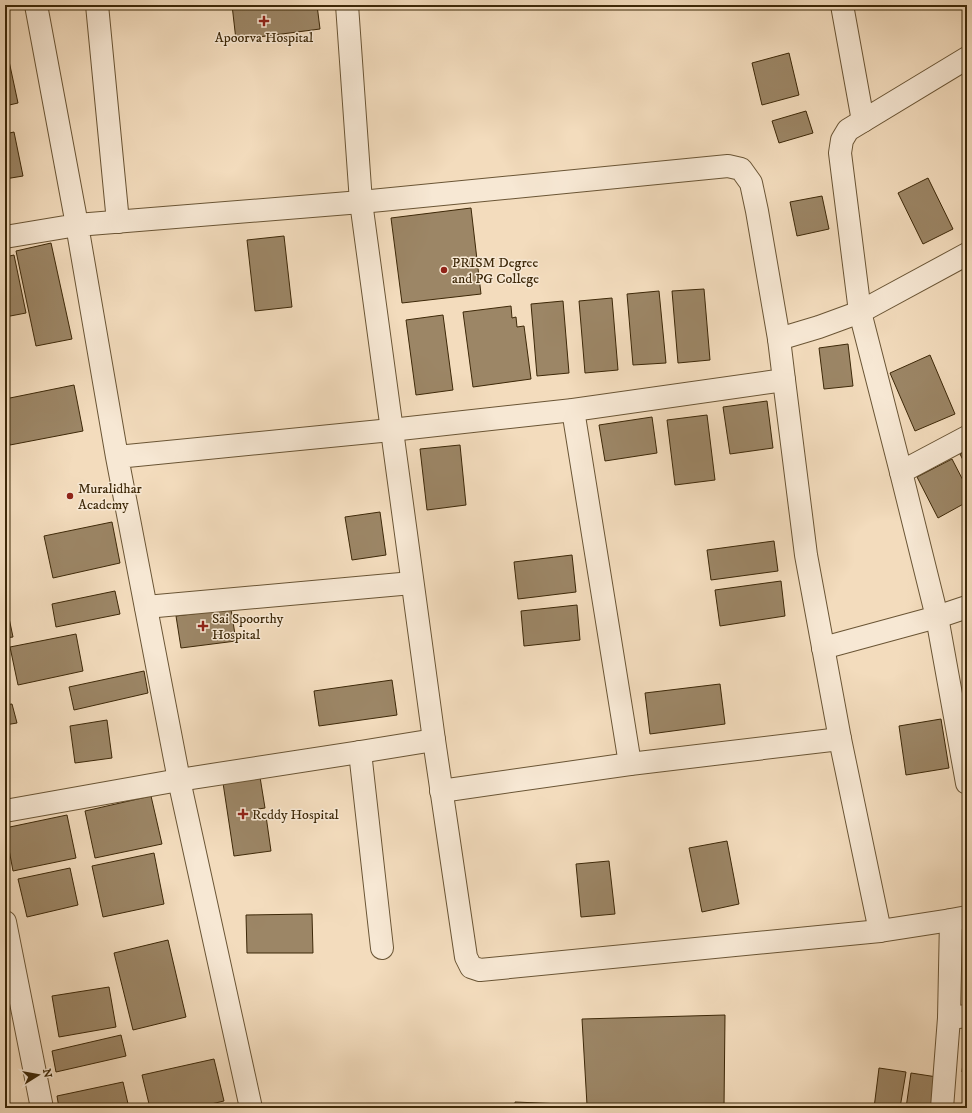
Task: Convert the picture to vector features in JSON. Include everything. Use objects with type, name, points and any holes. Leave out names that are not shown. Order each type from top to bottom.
[{"type":"street","points":[[36,5],[77,225],[117,457],[179,780],[251,1108]]},
{"type":"street","points":[[97,5],[118,222]]},
{"type":"street","points":[[347,5],[361,202],[441,791],[466,957],[471,967],[480,970],[880,930],[959,919],[958,1017],[942,1108]]},
{"type":"street","points":[[842,5],[863,121]]},
{"type":"street","points":[[967,58],[848,130],[842,140],[840,153],[860,312],[937,617],[967,783]]},
{"type":"street","points":[[5,237],[77,225],[361,202],[728,166],[741,169],[751,183],[757,211],[779,339],[806,555],[840,739],[880,930]]},
{"type":"street","points":[[779,339],[819,327],[860,312],[967,254]]},
{"type":"street","points":[[117,457],[391,430],[572,410],[784,380]]},
{"type":"street","points":[[572,410],[630,764]]},
{"type":"street","points":[[901,472],[967,437]]},
{"type":"street","points":[[146,607],[412,583]]},
{"type":"street","points":[[823,648],[937,617],[967,606]]},
{"type":"street","points":[[441,791],[630,764],[840,739]]},
{"type":"street","points":[[5,811],[179,780],[434,740]]},
{"type":"street","points":[[360,752],[382,948]]},
{"type":"street","points":[[5,922],[42,1108]]},
{"type":"building","points":[[232,5],[317,5],[320,29],[236,40]]},
{"type":"building","points":[[789,53],[799,95],[762,105],[752,63]]},
{"type":"building","points":[[9,61],[18,103],[5,106],[5,62]]},
{"type":"building","points":[[806,111],[813,133],[779,143],[772,121]]},
{"type":"building","points":[[14,132],[23,176],[5,179],[5,134]]},
{"type":"building","points":[[928,178],[953,229],[923,244],[898,193]]},
{"type":"building","points":[[822,196],[829,229],[797,236],[790,202]]},
{"type":"building","name":"PRISM Degree and PG College","points":[[471,208],[481,294],[402,303],[391,218]]},
{"type":"building","points":[[284,236],[292,307],[255,311],[247,240]]},
{"type":"building","points":[[51,243],[72,339],[36,346],[16,251]]},
{"type":"building","points":[[14,255],[26,313],[5,317],[5,257]]},
{"type":"building","points":[[704,289],[710,360],[678,363],[672,291]]},
{"type":"building","points":[[659,291],[666,363],[633,365],[627,294]]},
{"type":"building","points":[[612,298],[618,370],[585,373],[579,301]]},
{"type":"building","points":[[563,301],[569,373],[537,376],[531,304]]},
{"type":"building","points":[[511,306],[512,318],[516,317],[517,327],[524,326],[531,379],[473,387],[463,312]]},
{"type":"building","points":[[443,315],[453,390],[416,395],[406,320]]},
{"type":"building","points":[[848,344],[853,386],[824,389],[819,348]]},
{"type":"building","points":[[930,355],[955,414],[915,431],[890,373]]},
{"type":"building","points":[[74,385],[83,431],[10,445],[5,421],[5,399]]},
{"type":"building","points":[[767,401],[773,448],[730,454],[723,407]]},
{"type":"building","points":[[707,415],[715,480],[675,485],[667,420]]},
{"type":"building","points":[[652,417],[657,453],[605,461],[599,425]]},
{"type":"building","points":[[460,445],[466,505],[427,510],[420,449]]},
{"type":"building","points":[[967,450],[967,468],[960,454]]},
{"type":"building","points":[[952,459],[967,488],[967,502],[938,518],[917,477]]},
{"type":"building","points":[[380,512],[386,555],[352,560],[345,517]]},
{"type":"building","points":[[112,522],[120,563],[53,578],[44,536]]},
{"type":"building","points":[[774,541],[778,571],[711,580],[707,550]]},
{"type":"building","points":[[572,555],[576,592],[518,599],[514,562]]},
{"type":"building","points":[[781,581],[785,616],[720,626],[715,590]]},
{"type":"building","points":[[115,591],[120,614],[56,627],[52,604]]},
{"type":"building","points":[[577,605],[580,640],[524,646],[521,611]]},
{"type":"building","points":[[231,609],[236,641],[181,648],[176,616]]},
{"type":"building","points":[[5,618],[9,618],[13,637],[5,638]]},
{"type":"building","points":[[76,634],[83,671],[18,685],[10,647]]},
{"type":"building","points":[[144,671],[148,693],[74,710],[69,687]]},
{"type":"building","points":[[392,680],[397,715],[319,726],[314,691]]},
{"type":"building","points":[[720,684],[725,724],[650,734],[645,693]]},
{"type":"building","points":[[12,704],[17,723],[5,725],[5,705]]},
{"type":"building","points":[[941,719],[949,768],[906,775],[899,726]]},
{"type":"building","points":[[107,720],[112,758],[75,763],[70,726]]},
{"type":"building","points":[[5,763],[9,785],[5,786]]},
{"type":"building","points":[[260,777],[265,808],[252,810],[253,817],[266,816],[271,851],[234,856],[223,783]]},
{"type":"building","points":[[151,796],[162,844],[95,858],[85,811]]},
{"type":"building","points":[[67,815],[76,858],[13,871],[5,828]]},
{"type":"building","points":[[727,841],[739,904],[702,912],[689,848]]},
{"type":"building","points":[[154,853],[164,904],[103,917],[92,866]]},
{"type":"building","points":[[609,861],[615,914],[581,917],[576,864]]},
{"type":"building","points":[[70,868],[78,905],[27,917],[18,879]]},
{"type":"building","points":[[312,914],[313,953],[247,953],[246,915]]},
{"type":"building","points":[[168,940],[186,1017],[133,1030],[114,953]]},
{"type":"building","points":[[109,987],[116,1027],[59,1037],[52,996]]},
{"type":"building","points":[[725,1015],[724,1108],[515,1108],[515,1102],[587,1105],[582,1019]]},
{"type":"building","points":[[121,1035],[126,1056],[56,1072],[52,1051]]},
{"type":"building","points":[[965,1043],[967,1043],[967,1073],[962,1072]]},
{"type":"building","points":[[214,1059],[224,1101],[194,1108],[150,1108],[142,1075]]},
{"type":"building","points":[[879,1068],[906,1072],[900,1108],[874,1108]]},
{"type":"building","points":[[911,1073],[937,1077],[932,1108],[906,1108]]},
{"type":"building","points":[[123,1082],[129,1108],[59,1108],[57,1096]]},
{"type":"place","name":"Apoorva Hospital","points":[[264,21]]},
{"type":"place","name":"PRISM Degree and PG College","points":[[444,270]]},
{"type":"place","name":"Muralidhar Academy","points":[[70,496]]},
{"type":"place","name":"Sai Spoorthy Hospital","points":[[203,626]]},
{"type":"place","name":"Reddy Hospital","points":[[243,814]]}]
